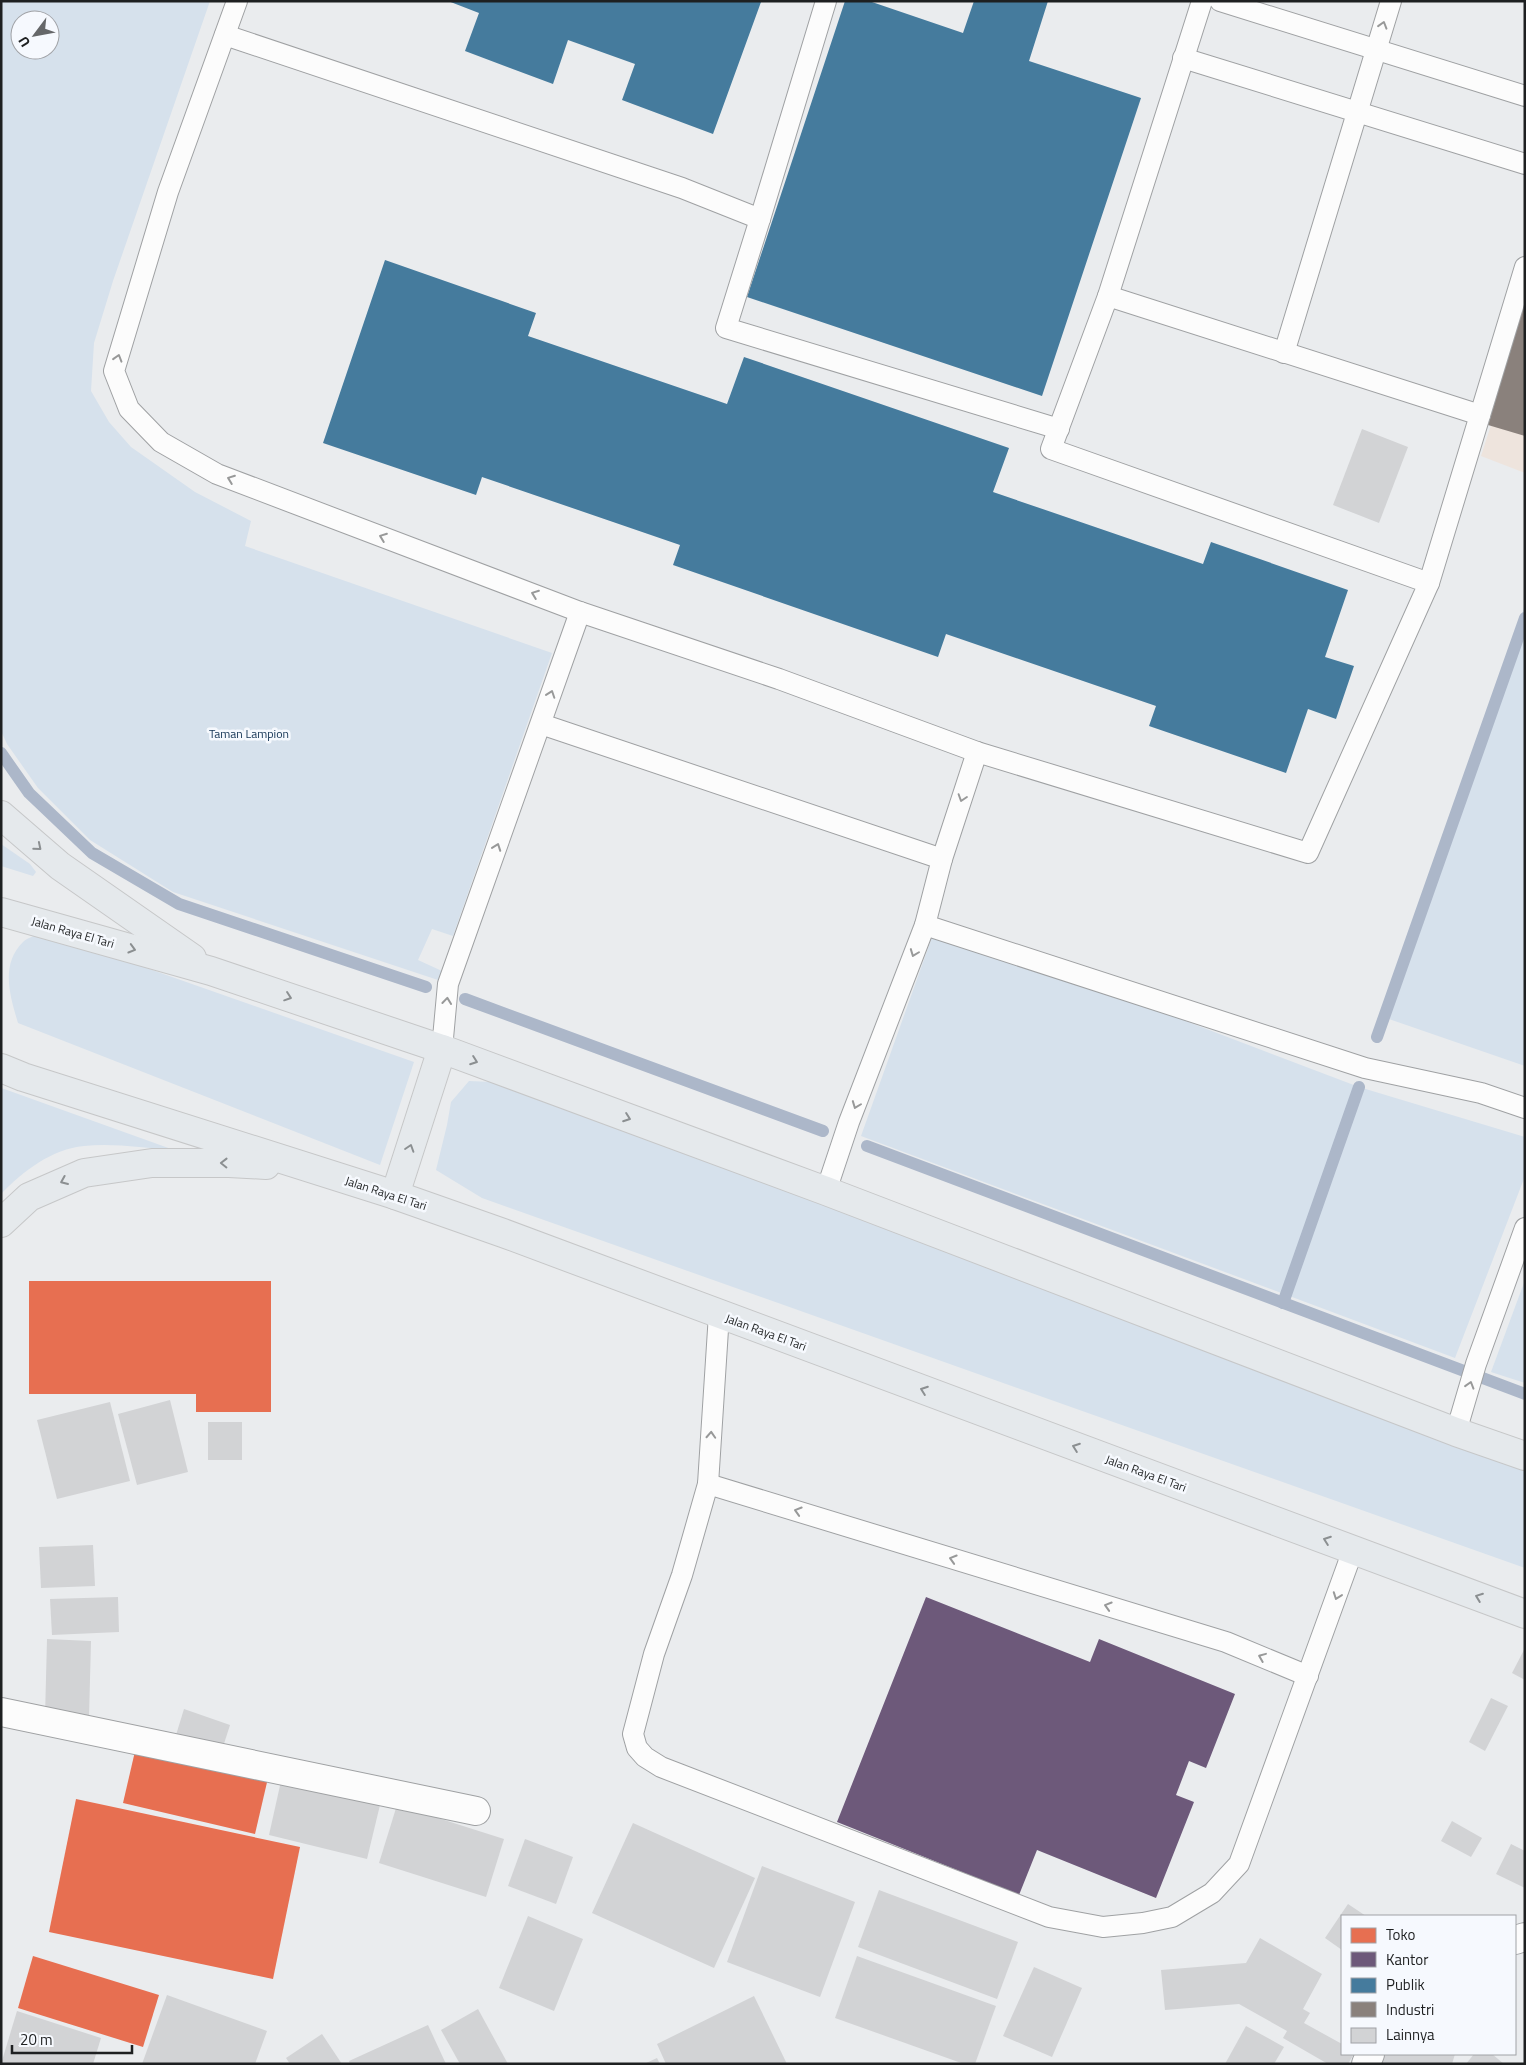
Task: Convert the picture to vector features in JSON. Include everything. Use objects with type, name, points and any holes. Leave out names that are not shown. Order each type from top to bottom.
[{"type":"main road","points":[[1,815],[60,866],[211,971]]},
{"type":"main road","name":"Jalan Raya El Tari","points":[[1,912],[211,971],[442,1049],[826,1191],[1456,1432],[1525,1456]]},
{"type":"main road","points":[[395,1195],[442,1049]]},
{"type":"main road","name":"Jalan Raya El Tari","points":[[1,1068],[23,1077],[395,1195],[503,1233],[1525,1614]]},
{"type":"main road","points":[[1,1223],[28,1197],[84,1172],[152,1162],[229,1163],[308,1168]]},
{"type":"street","points":[[1,1712],[476,1811]]},
{"type":"lane","points":[[237,1],[168,192],[114,372],[129,409],[160,442],[217,474],[580,612],[779,679],[977,752],[1308,853],[1429,584],[1525,267]]},
{"type":"lane","points":[[826,1],[726,328],[1059,429]]},
{"type":"lane","points":[[1202,1],[1108,296],[1051,450],[1429,584]]},
{"type":"lane","points":[[1220,1],[1525,96]]},
{"type":"lane","points":[[1284,353],[1390,1]]},
{"type":"lane","points":[[226,35],[682,188],[760,219]]},
{"type":"lane","points":[[1183,58],[1525,164]]},
{"type":"lane","points":[[1108,296],[1480,415]]},
{"type":"lane","points":[[442,1049],[448,984],[580,612]]},
{"type":"lane","points":[[541,724],[942,859]]},
{"type":"lane","points":[[826,1191],[849,1122],[925,924],[942,859],[977,752]]},
{"type":"lane","points":[[925,924],[1365,1068],[1489,1096],[1525,1108]]},
{"type":"lane","points":[[1456,1432],[1476,1364],[1525,1228]]},
{"type":"lane","points":[[719,1314],[708,1484],[682,1575],[654,1654],[633,1734],[637,1748],[645,1757],[661,1767],[1049,1917],[1103,1927],[1143,1923],[1172,1917],[1212,1893],[1239,1864],[1354,1550]]},
{"type":"lane","points":[[708,1484],[1226,1642],[1308,1676]]},
{"type":"shaded area","points":[[1525,320],[1525,473],[1481,456]]},
{"type":"green space","name":"Taman Lampion","points":[[1,1],[210,1],[113,281],[94,343],[91,391],[109,422],[131,447],[195,492],[251,521],[245,546],[552,653],[453,936],[432,929],[418,960],[442,971],[438,980],[173,892],[90,840],[38,788],[7,744],[1,731]]},
{"type":"green space","points":[[1525,605],[1525,1066],[1386,1018]]},
{"type":"green space","points":[[1,844],[30,864],[36,872],[33,876],[1,866]]},
{"type":"green space","points":[[936,926],[1359,1087],[1525,1137],[1525,1176],[1455,1358],[861,1136]]},
{"type":"green space","points":[[44,932],[414,1062],[380,1165],[18,1023],[10,992],[9,971],[11,961],[23,942],[30,937]]},
{"type":"green space","points":[[469,1081],[492,1082],[1525,1466],[1525,1568],[482,1198],[436,1170],[451,1102]]},
{"type":"green space","points":[[1,1088],[174,1150],[106,1145],[72,1148],[49,1156],[28,1169],[1,1194]]},
{"type":"green space","points":[[1525,1280],[1525,1383],[1491,1372]]},
{"type":"building: Toko","points":[[29,1281],[271,1281],[271,1412],[196,1412],[196,1394],[29,1394]]},
{"type":"building: Toko","points":[[136,1747],[268,1778],[255,1834],[123,1803]]},
{"type":"building: Toko","points":[[76,1799],[300,1847],[273,1979],[49,1932]]},
{"type":"building: Toko","points":[[33,1956],[159,1995],[143,2047],[18,2008]]},
{"type":"building: Kantor","points":[[926,1597],[1090,1662],[1099,1639],[1235,1694],[1206,1768],[1189,1761],[1176,1795],[1194,1802],[1156,1898],[1037,1850],[1019,1895],[837,1822]]},
{"type":"building: Publik","points":[[448,1],[761,2],[713,134],[622,100],[635,64],[568,40],[553,84],[465,51],[479,13]]},
{"type":"building: Publik","points":[[845,1],[869,1],[963,33],[974,1],[1048,1],[1029,61],[1141,98],[1042,396],[747,297]]},
{"type":"building: Publik","points":[[385,260],[536,313],[528,336],[727,404],[744,357],[1009,448],[993,492],[1203,564],[1211,542],[1348,590],[1325,657],[1354,666],[1336,719],[1308,709],[1286,773],[1149,726],[1156,706],[946,634],[938,657],[673,565],[680,545],[482,477],[476,495],[323,443]]},
{"type":"building: Industri","points":[[1525,304],[1525,436],[1488,425]]},
{"type":"building: Lainnya","points":[[1362,429],[1408,447],[1379,523],[1333,505]]},
{"type":"building: Lainnya","points":[[170,1400],[188,1472],[137,1485],[118,1414]]},
{"type":"building: Lainnya","points":[[110,1402],[130,1481],[57,1499],[37,1420]]},
{"type":"building: Lainnya","points":[[208,1422],[242,1422],[242,1460],[208,1460]]},
{"type":"building: Lainnya","points":[[93,1545],[95,1586],[41,1588],[39,1547]]},
{"type":"building: Lainnya","points":[[118,1597],[119,1632],[52,1635],[50,1599]]},
{"type":"building: Lainnya","points":[[47,1639],[91,1641],[89,1718],[45,1717]]},
{"type":"building: Lainnya","points":[[1525,1648],[1525,1680],[1512,1673]]},
{"type":"building: Lainnya","points":[[1491,1698],[1508,1706],[1485,1751],[1469,1742]]},
{"type":"building: Lainnya","points":[[184,1709],[230,1725],[222,1750],[176,1735]]},
{"type":"building: Lainnya","points":[[281,1781],[380,1805],[367,1859],[269,1835]]},
{"type":"building: Lainnya","points":[[397,1805],[504,1839],[486,1897],[379,1863]]},
{"type":"building: Lainnya","points":[[1452,1821],[1482,1838],[1471,1857],[1441,1841]]},
{"type":"building: Lainnya","points":[[633,1823],[755,1878],[714,1968],[592,1913]]},
{"type":"building: Lainnya","points":[[525,1839],[573,1857],[556,1904],[508,1886]]},
{"type":"building: Lainnya","points":[[1511,1844],[1525,1851],[1525,1888],[1496,1874]]},
{"type":"building: Lainnya","points":[[762,1866],[855,1902],[820,1997],[727,1962]]},
{"type":"building: Lainnya","points":[[879,1890],[1018,1942],[997,1999],[858,1947]]},
{"type":"building: Lainnya","points":[[1348,1904],[1364,1915],[1341,1915],[1341,1949],[1325,1938]]},
{"type":"building: Lainnya","points":[[528,1916],[583,1939],[554,2011],[499,1988]]},
{"type":"building: Lainnya","points":[[1260,1938],[1322,1974],[1303,2009],[1310,2013],[1304,2023],[1341,2043],[1341,2055],[1353,2055],[1348,2064],[1328,2064],[1283,2038],[1287,2031],[1239,2004],[1165,2010],[1161,1970],[1246,1963]]},
{"type":"building: Lainnya","points":[[857,1956],[996,2006],[975,2064],[964,2064],[835,2018]]},
{"type":"building: Lainnya","points":[[1034,1967],[1082,1988],[1052,2057],[1003,2036]]},
{"type":"building: Lainnya","points":[[167,1995],[267,2031],[255,2064],[142,2064]]},
{"type":"building: Lainnya","points":[[754,1996],[787,2064],[666,2064],[657,2044]]},
{"type":"building: Lainnya","points":[[478,2009],[508,2064],[460,2064],[441,2030]]},
{"type":"building: Lainnya","points":[[17,2011],[101,2038],[93,2064],[1,2064]]},
{"type":"building: Lainnya","points":[[428,2025],[446,2064],[350,2064],[349,2061]]},
{"type":"building: Lainnya","points":[[1246,2026],[1284,2047],[1274,2064],[1225,2064]]},
{"type":"building: Lainnya","points":[[322,2034],[342,2064],[290,2064],[286,2058]]},
{"type":"building: Lainnya","points":[[1383,2055],[1455,2055],[1452,2064],[1380,2064]]},
{"type":"building: Lainnya","points":[[1473,2055],[1493,2055],[1504,2064],[1466,2064]]},
{"type":"building: Lainnya","points":[[657,2058],[660,2064],[644,2064]]},
{"type":"waterway","points":[[1377,1037],[1525,618]]},
{"type":"waterway","points":[[1,753],[29,793],[92,853],[179,904],[426,987]]},
{"type":"waterway","points":[[465,999],[823,1131]]},
{"type":"waterway","points":[[1283,1303],[1359,1087]]},
{"type":"waterway","points":[[867,1146],[1525,1394]]}]
